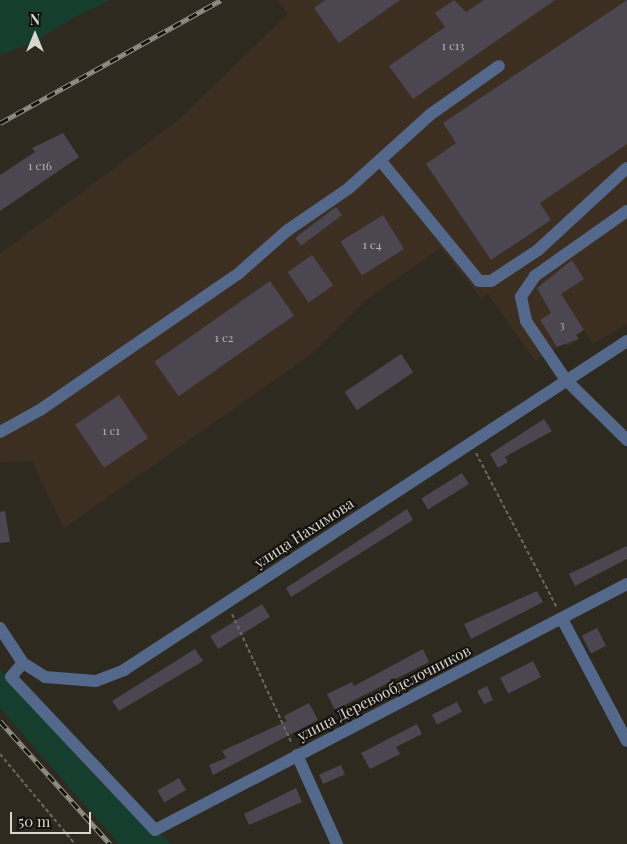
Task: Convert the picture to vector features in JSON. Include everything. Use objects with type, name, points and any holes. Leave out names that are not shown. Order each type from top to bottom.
[{"type":"street","points":[[0,432],[40,410],[239,273],[380,160],[431,114],[499,66]]},
{"type":"street","points":[[380,160],[479,282],[491,281],[538,250],[627,168]]},
{"type":"street","points":[[627,211],[535,276],[521,297],[526,321],[566,380],[627,440]]},
{"type":"street","name":"улица Нахимова","points":[[0,628],[23,662],[45,677],[96,680],[124,670],[627,341]]},
{"type":"street","name":"улица Деревообделочников","points":[[23,662],[11,677],[155,830],[627,584]]},
{"type":"street","points":[[562,619],[627,741]]},
{"type":"street","points":[[297,755],[337,844]]},
{"type":"path","points":[[471,444],[562,619]]},
{"type":"path","points":[[227,603],[297,755]]},
{"type":"path","points":[[0,754],[75,844]]},
{"type":"shaded area","points":[[278,0],[627,0],[627,324],[593,344],[584,330],[576,335],[579,339],[567,347],[564,343],[535,361],[488,294],[481,299],[441,248],[367,299],[313,353],[64,528],[32,461],[0,462],[0,254],[178,120],[288,14]]},
{"type":"green space","points":[[0,0],[111,0],[73,18],[34,42],[0,55]]},
{"type":"green space","points":[[0,670],[171,844],[119,844],[0,708]]},
{"type":"building","points":[[325,0],[400,0],[339,43],[314,8]]},
{"type":"building","points":[[454,0],[466,12],[484,0],[555,0],[413,99],[389,66],[445,27],[435,13]]},
{"type":"building","points":[[627,0],[627,144],[540,203],[551,220],[491,260],[426,164],[456,143],[443,123]]},
{"type":"building","points":[[63,133],[79,157],[0,211],[0,175],[35,152],[32,148]]},
{"type":"building","points":[[336,207],[342,215],[301,246],[295,238]]},
{"type":"building","points":[[383,215],[404,249],[362,275],[341,241]]},
{"type":"building","points":[[312,255],[333,285],[309,303],[287,272]]},
{"type":"building","points":[[572,260],[584,279],[561,294],[584,330],[576,335],[579,339],[557,347],[540,320],[551,313],[537,288]]},
{"type":"building","points":[[270,281],[294,315],[179,396],[154,362]]},
{"type":"building","points":[[401,354],[413,372],[357,410],[345,392]]},
{"type":"building","points":[[119,395],[148,438],[104,468],[75,425]]},
{"type":"building","points":[[544,419],[552,431],[505,457],[508,462],[498,468],[490,454]]},
{"type":"building","points":[[462,473],[469,484],[428,509],[421,498]]},
{"type":"building","points":[[407,509],[413,520],[291,597],[286,588]]},
{"type":"building","points":[[5,511],[10,542],[0,543],[0,512]]},
{"type":"building","points":[[627,546],[627,559],[575,586],[569,574]]},
{"type":"building","points":[[537,591],[543,602],[471,639],[464,624]]},
{"type":"building","points":[[262,604],[270,617],[218,649],[210,636]]},
{"type":"building","points":[[597,628],[606,646],[591,654],[582,636]]},
{"type":"building","points":[[195,649],[203,661],[119,711],[112,701]]},
{"type":"building","points":[[423,649],[429,662],[335,710],[327,694],[352,682],[354,686]]},
{"type":"building","points":[[533,661],[541,677],[508,694],[500,678]]},
{"type":"building","points":[[487,686],[493,700],[484,704],[477,691]]},
{"type":"building","points":[[457,702],[462,712],[437,725],[432,715]]},
{"type":"building","points":[[309,703],[318,720],[213,775],[209,765],[226,758],[222,751],[287,721],[284,716]]},
{"type":"building","points":[[417,724],[422,734],[396,747],[400,754],[370,769],[361,753]]},
{"type":"building","points":[[341,765],[345,774],[323,784],[319,775]]},
{"type":"building","points":[[179,778],[186,790],[164,803],[157,790]]},
{"type":"building","points":[[296,788],[302,802],[249,825],[244,814]]},
{"type":"railway","points":[[0,123],[221,0]]},
{"type":"railway","points":[[0,721],[110,844]]}]
